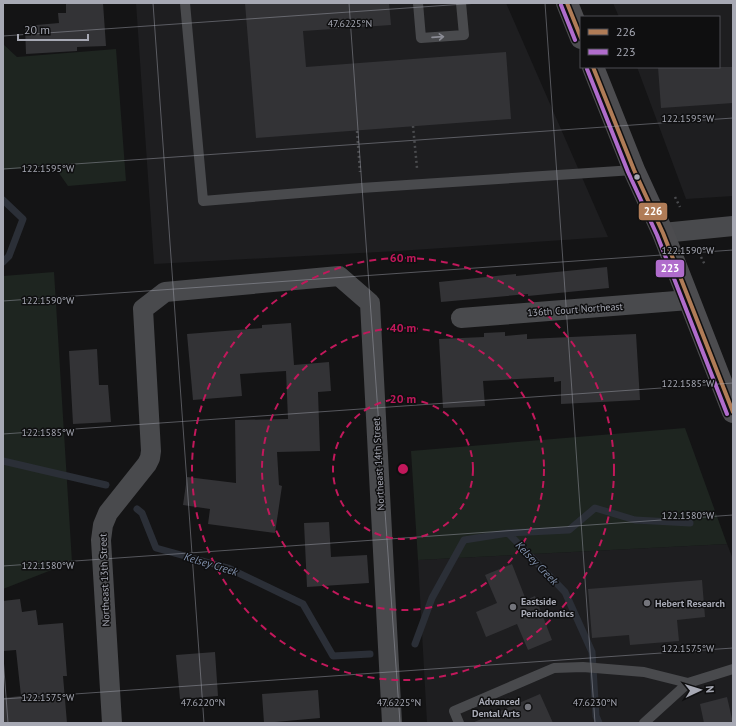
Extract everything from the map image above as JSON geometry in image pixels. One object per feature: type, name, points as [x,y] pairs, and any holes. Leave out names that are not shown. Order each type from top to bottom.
[{"type":"main road","points":[[567,3],[580,36]]},
{"type":"main road","points":[[593,68],[634,170],[663,233],[733,412]]},
{"type":"street","points":[[663,233],[733,226]]},
{"type":"street","name":"Northeast 14th Street","points":[[143,309],[165,292],[339,276],[370,303],[392,723]]},
{"type":"street","name":"136th Court Northeast","points":[[460,318],[689,300]]},
{"type":"street","name":"Northeast 13th Street","points":[[112,723],[101,540],[103,525],[108,513],[147,464],[150,458],[151,451],[143,309]]},
{"type":"lane","points":[[185,3],[203,201],[361,188],[634,170]]},
{"type":"lane","points":[[418,3],[421,38],[464,35],[461,3]]},
{"type":"lane","points":[[459,723],[454,711],[554,668],[583,667],[644,672],[688,683]]},
{"type":"lane","points":[[644,723],[688,683],[733,668]]},
{"type":"path","points":[[413,126],[418,184]]},
{"type":"path","points":[[357,130],[361,188]]},
{"type":"path","points":[[676,197],[680,207]]},
{"type":"path","points":[[701,258],[705,265]]},
{"type":"shaded area","points":[[136,3],[506,3],[608,237],[398,251],[154,264]]},
{"type":"shaded area","points":[[613,3],[733,3],[733,196],[686,199],[637,68],[720,68],[720,16],[619,16]]},
{"type":"shaded area","points":[[3,44],[17,57],[116,49],[126,181],[68,186],[54,166],[3,170]]},
{"type":"shaded area","points":[[54,272],[72,562],[3,589],[3,276]]},
{"type":"shaded area","points":[[685,428],[727,544],[418,560],[411,451]]},
{"type":"shaded area","points":[[727,544],[733,559],[733,723],[427,723],[418,560]]},
{"type":"building","points":[[66,3],[103,3],[106,46],[77,47],[77,51],[26,54],[25,26],[59,23],[58,13],[66,13]]},
{"type":"building","points":[[245,3],[389,3],[391,25],[303,31],[306,67],[506,52],[511,119],[256,138]]},
{"type":"building","points":[[733,67],[733,103],[661,108],[658,68]]},
{"type":"building","points":[[607,267],[609,288],[528,296],[528,294],[441,302],[439,282]]},
{"type":"building","points":[[291,323],[294,365],[329,362],[331,391],[318,392],[320,451],[277,452],[279,485],[282,486],[275,533],[208,524],[210,509],[183,505],[187,477],[236,483],[235,420],[288,419],[286,371],[240,374],[242,396],[193,400],[187,334],[262,328],[262,325]]},
{"type":"building","points":[[505,332],[505,336],[527,334],[527,339],[636,334],[640,400],[561,404],[561,381],[554,382],[554,377],[483,381],[485,406],[443,408],[439,339],[484,337],[484,333]]},
{"type":"building","points":[[97,349],[99,385],[108,385],[111,422],[73,424],[69,351]]},
{"type":"building","points":[[329,522],[331,557],[367,555],[369,583],[307,587],[304,523]]},
{"type":"building","name":"Eastside Periodontics","points":[[512,564],[526,600],[535,596],[552,640],[528,650],[517,624],[486,637],[476,612],[497,603],[485,575]]},
{"type":"building","name":"Hebert Research","points":[[702,580],[705,617],[677,620],[679,641],[630,645],[629,635],[592,638],[588,589]]},
{"type":"building","points":[[20,599],[22,612],[36,610],[38,625],[63,623],[67,676],[63,676],[67,723],[3,723],[3,698],[21,696],[16,650],[3,651],[3,601]]},
{"type":"building","points":[[215,652],[218,696],[180,699],[176,655]]},
{"type":"building","points":[[318,690],[320,718],[264,723],[262,694]]},
{"type":"building","name":"Advanced Dental Arts","points":[[540,694],[553,723],[472,723]]},
{"type":"building","points":[[727,697],[733,723],[704,723],[700,704]]},
{"type":"waterway","name":"Kelsey Creek","points":[[3,200],[23,219],[9,256],[3,262]]},
{"type":"waterway","name":"Kelsey Creek","points":[[3,461],[106,485]]},
{"type":"waterway","points":[[508,533],[569,530],[595,508],[635,520],[690,523]]},
{"type":"waterway","name":"Kelsey Creek","points":[[137,509],[142,513],[156,548],[228,568],[303,604],[333,656],[370,654]]},
{"type":"waterway","name":"Kelsey Creek","points":[[415,644],[432,598],[464,540],[508,533],[565,592],[592,652],[596,716],[599,723]]},
{"type":"transit line","name":"226","points":[[567,3],[580,36]]},
{"type":"transit line","name":"223","points":[[561,5],[575,40]]},
{"type":"transit line","name":"226","points":[[593,68],[634,170],[663,233],[733,412]]},
{"type":"transit line","name":"223","points":[[587,69],[628,172],[657,235],[727,414]]},
{"type":"place","name":"Hebert Research","points":[[647,603]]},
{"type":"place","name":"Eastside Periodontics","points":[[513,607]]},
{"type":"place","name":"Advanced Dental Arts","points":[[528,707]]}]
